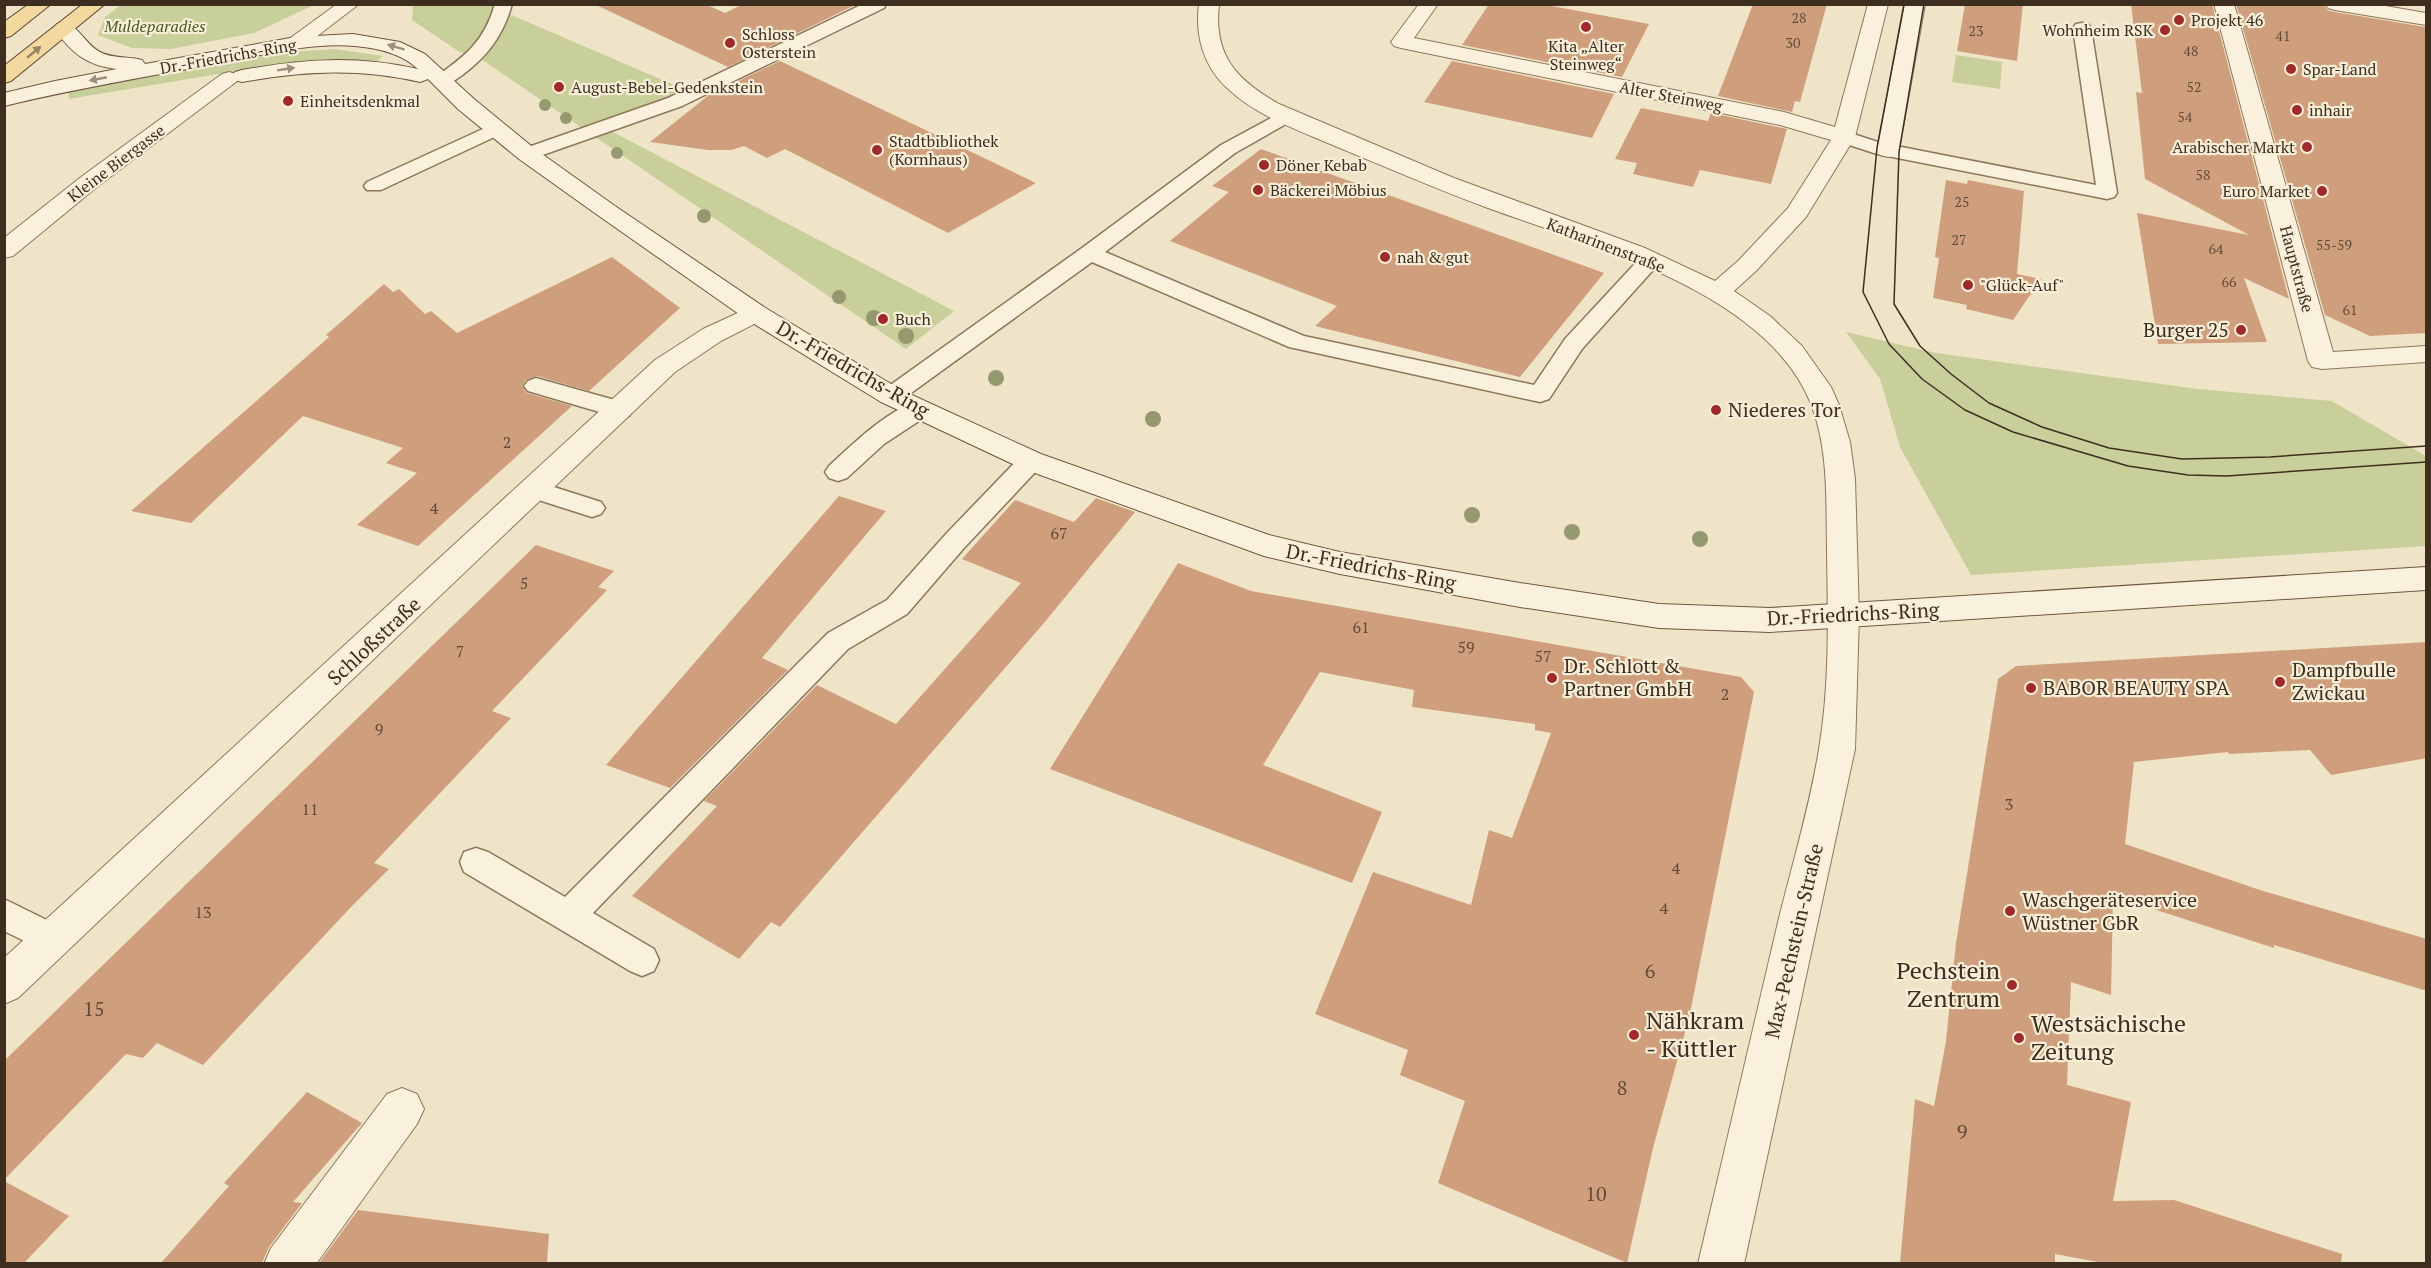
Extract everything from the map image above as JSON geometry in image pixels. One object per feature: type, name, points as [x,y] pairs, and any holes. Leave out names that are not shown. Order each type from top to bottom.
[{"type":"main road","points":[[4,32],[42,4]]},
{"type":"main road","points":[[4,77],[96,4]]},
{"type":"street","points":[[296,44],[350,4]]},
{"type":"street","name":"Katharinenstraße","points":[[1209,4],[1207,26],[1214,55],[1232,80],[1255,99],[1286,116],[1424,176],[1651,260],[1718,292],[1766,324],[1791,351],[1817,386],[1830,418],[1840,465],[1845,616]]},
{"type":"street","name":"Alter Steinweg","points":[[1429,4],[1401,42],[1784,119],[1844,137]]},
{"type":"street","points":[[1718,292],[1747,266],[1797,212],[1844,137],[1878,4]]},
{"type":"street","points":[[1888,150],[1915,4]]},
{"type":"street","name":"Hauptstraße","points":[[2224,4],[2322,361],[2427,354]]},
{"type":"street","points":[[2335,4],[2427,19]]},
{"type":"street","points":[[64,28],[75,44],[93,58],[126,64],[176,64]]},
{"type":"street","name":"Dr.-Friedrichs-Ring","points":[[4,100],[55,87],[296,44],[353,40],[393,46],[418,58],[527,154],[755,313],[891,396],[1031,462],[1264,544],[1351,565],[1520,595],[1659,616],[1770,620],[2427,579]]},
{"type":"street","name":"Dr.-Friedrichs-Ring","points":[[183,86],[300,66],[346,63],[390,68],[442,81]]},
{"type":"street","name":"Kleine Biergasse","points":[[4,251],[89,182],[229,78]]},
{"type":"street","points":[[4,111],[70,105]]},
{"type":"street","name":"Schloßstraße","points":[[4,985],[665,366],[712,335],[755,313]]},
{"type":"street","name":"Max-Pechstein-Straße","points":[[1721,1263],[1837,749],[1845,616]]},
{"type":"street","points":[[287,1263],[402,1109]]},
{"type":"lane","points":[[442,81],[491,40],[500,21],[504,4]]},
{"type":"lane","points":[[527,154],[675,102],[878,4]]},
{"type":"lane","name":"Alter Steinweg","points":[[1844,137],[1888,150],[2107,193],[2082,28]]},
{"type":"lane","points":[[891,396],[1090,254],[1228,149],[1286,116]]},
{"type":"lane","points":[[374,186],[496,129]]},
{"type":"lane","points":[[1090,254],[1297,342],[1540,394],[1573,344],[1651,260]]},
{"type":"lane","points":[[536,386],[620,410]]},
{"type":"lane","points":[[838,472],[875,438],[918,409]]},
{"type":"lane","points":[[568,916],[838,641],[897,607],[955,541],[1031,462]]},
{"type":"lane","points":[[535,490],[592,508]]},
{"type":"lane","points":[[476,862],[642,960]]},
{"type":"lane","points":[[4,914],[53,940]]},
{"type":"green space","name":"Muldeparadies","points":[[122,4],[314,5],[254,33],[171,49],[132,48],[98,35],[105,17]]},
{"type":"green space","points":[[413,5],[498,5],[500,10],[695,94],[613,132],[954,311],[906,349],[484,61],[458,51],[412,20]]},
{"type":"green space","points":[[335,49],[383,56],[377,61],[327,59],[278,64],[69,99],[68,89],[275,53]]},
{"type":"green space","points":[[1956,55],[2002,62],[2000,89],[1952,82]]},
{"type":"green space","points":[[1846,332],[1936,353],[2198,389],[2332,401],[2426,456],[2426,546],[1971,575],[1900,447],[1880,379]]},
{"type":"building","name":"Schloss Osterstein","points":[[594,4],[705,4],[725,13],[743,4],[857,4],[728,67]]},
{"type":"building","points":[[1489,4],[1541,4],[1649,24],[1622,77],[1462,45]]},
{"type":"building","points":[[1753,4],[1827,4],[1800,102],[1795,101],[1792,112],[1718,96]]},
{"type":"building","points":[[1965,4],[2023,4],[2017,61],[1957,51]]},
{"type":"building","points":[[2131,4],[2212,4],[2289,299],[2244,278],[2267,342],[2158,344],[2137,213],[2249,235],[2145,179],[2136,92],[2142,93]]},
{"type":"building","points":[[2236,4],[2324,4],[2327,10],[2335,12],[2425,27],[2427,333],[2370,336],[2325,315]]},
{"type":"building","name":"Stadtbibliothek (Kornhaus)","points":[[780,61],[1036,183],[948,233],[785,149],[767,158],[744,146],[731,150],[708,150],[650,142],[709,95]]},
{"type":"building","points":[[1452,61],[1614,94],[1592,138],[1424,102]]},
{"type":"building","points":[[1641,108],[1708,121],[1711,113],[1787,129],[1771,184],[1700,170],[1693,187],[1633,174],[1637,163],[1615,159]]},
{"type":"building","name":"nah & gut","points":[[1261,149],[1604,273],[1520,377],[1315,326],[1337,306],[1170,241],[1229,192],[1212,186]]},
{"type":"building","points":[[1946,180],[1967,184],[1968,180],[2024,191],[2017,274],[2041,279],[2013,320],[1966,309],[1967,305],[1933,298],[1939,258],[1935,257]]},
{"type":"building","points":[[612,257],[680,308],[589,391],[537,376],[526,380],[522,386],[527,393],[572,406],[418,546],[357,525],[417,473],[386,463],[403,448],[303,416],[191,523],[131,511],[329,337],[326,335],[384,284],[393,292],[399,289],[425,314],[431,311],[457,333]]},
{"type":"building","points":[[839,496],[886,511],[762,658],[788,670],[670,788],[606,765]]},
{"type":"building","points":[[1096,498],[1135,512],[1044,623],[780,927],[771,922],[739,959],[632,896],[717,806],[704,801],[817,685],[896,724],[1021,583],[962,559],[1015,500],[1074,522]]},
{"type":"building","points":[[536,545],[614,571],[598,587],[607,590],[492,711],[511,718],[374,863],[389,869],[203,1065],[157,1043],[143,1058],[126,1054],[4,1180],[4,1061]]},
{"type":"building","points":[[1178,563],[1251,591],[1741,677],[1754,692],[1689,1018],[1653,1148],[1627,1263],[1438,1183],[1465,1101],[1400,1075],[1408,1050],[1315,1014],[1373,872],[1471,905],[1489,830],[1512,838],[1551,733],[1535,730],[1535,724],[1412,707],[1414,690],[1320,672],[1263,765],[1382,812],[1352,883],[1050,769]]},
{"type":"building","points":[[2427,642],[2427,758],[2331,775],[2310,750],[2229,754],[2228,752],[2134,762],[2125,844],[2260,890],[2427,939],[2427,991],[2274,945],[2274,948],[2113,896],[2111,995],[2071,982],[2067,1085],[2131,1102],[2113,1201],[2174,1200],[2342,1254],[2341,1263],[2103,1263],[2055,1254],[2055,1263],[1900,1263],[1915,1099],[1934,1106],[1946,1041],[1956,943],[1998,679],[2016,666]]},
{"type":"building","points":[[307,1092],[362,1123],[293,1202],[302,1203],[269,1247],[262,1263],[161,1263],[229,1186],[224,1183]]},
{"type":"building","points":[[4,1181],[69,1216],[24,1263],[4,1263]]},
{"type":"building","points":[[358,1210],[549,1234],[547,1263],[319,1263]]},
{"type":"tram line","points":[[1904,4],[1877,148],[1863,292],[1889,344],[1922,379],[1965,410],[2013,432],[2128,466],[2188,475],[2227,476],[2426,462]]},
{"type":"tram line","points":[[1924,4],[1899,152],[1894,304],[1920,346],[1951,374],[1989,403],[2042,427],[2109,448],[2182,459],[2270,457],[2426,446]]},
{"type":"place","name":"Projekt 46","points":[[2179,20]]},
{"type":"place","name":"Kita „Alter Steinweg“","points":[[1586,27]]},
{"type":"place","name":"Wohnheim RSK","points":[[2165,30]]},
{"type":"place","name":"Schloss Osterstein","points":[[730,43]]},
{"type":"place","name":"Spar-Land","points":[[2291,69]]},
{"type":"place","name":"August-Bebel-Gedenkstein","points":[[559,87]]},
{"type":"place","name":"Einheitsdenkmal","points":[[288,101]]},
{"type":"place","name":"inhair","points":[[2297,110]]},
{"type":"place","name":"Arabischer Markt","points":[[2307,147]]},
{"type":"place","name":"Stadtbibliothek (Kornhaus)","points":[[877,150]]},
{"type":"place","name":"Döner Kebab","points":[[1264,165]]},
{"type":"place","name":"Bäckerei Möbius","points":[[1258,190]]},
{"type":"place","name":"Euro Market","points":[[2322,191]]},
{"type":"place","name":"nah & gut","points":[[1385,257]]},
{"type":"place","name":"\"Glück-Auf\"","points":[[1968,285]]},
{"type":"place","name":"Buch","points":[[883,319]]},
{"type":"place","name":"Burger 25","points":[[2241,330]]},
{"type":"place","name":"Niederes Tor","points":[[1716,410]]},
{"type":"place","name":"Dr. Schlott & Partner GmbH","points":[[1552,678]]},
{"type":"place","name":"Dampfbulle Zwickau","points":[[2280,682]]},
{"type":"place","name":"BABOR BEAUTY SPA","points":[[2031,688]]},
{"type":"place","name":"Waschgeräteservice Wüstner GbR","points":[[2010,911]]},
{"type":"place","name":"Pechstein Zentrum","points":[[2012,985]]},
{"type":"place","name":"Nähkram - Küttler","points":[[1634,1035]]},
{"type":"place","name":"Westsächische Zeitung","points":[[2019,1038]]}]
